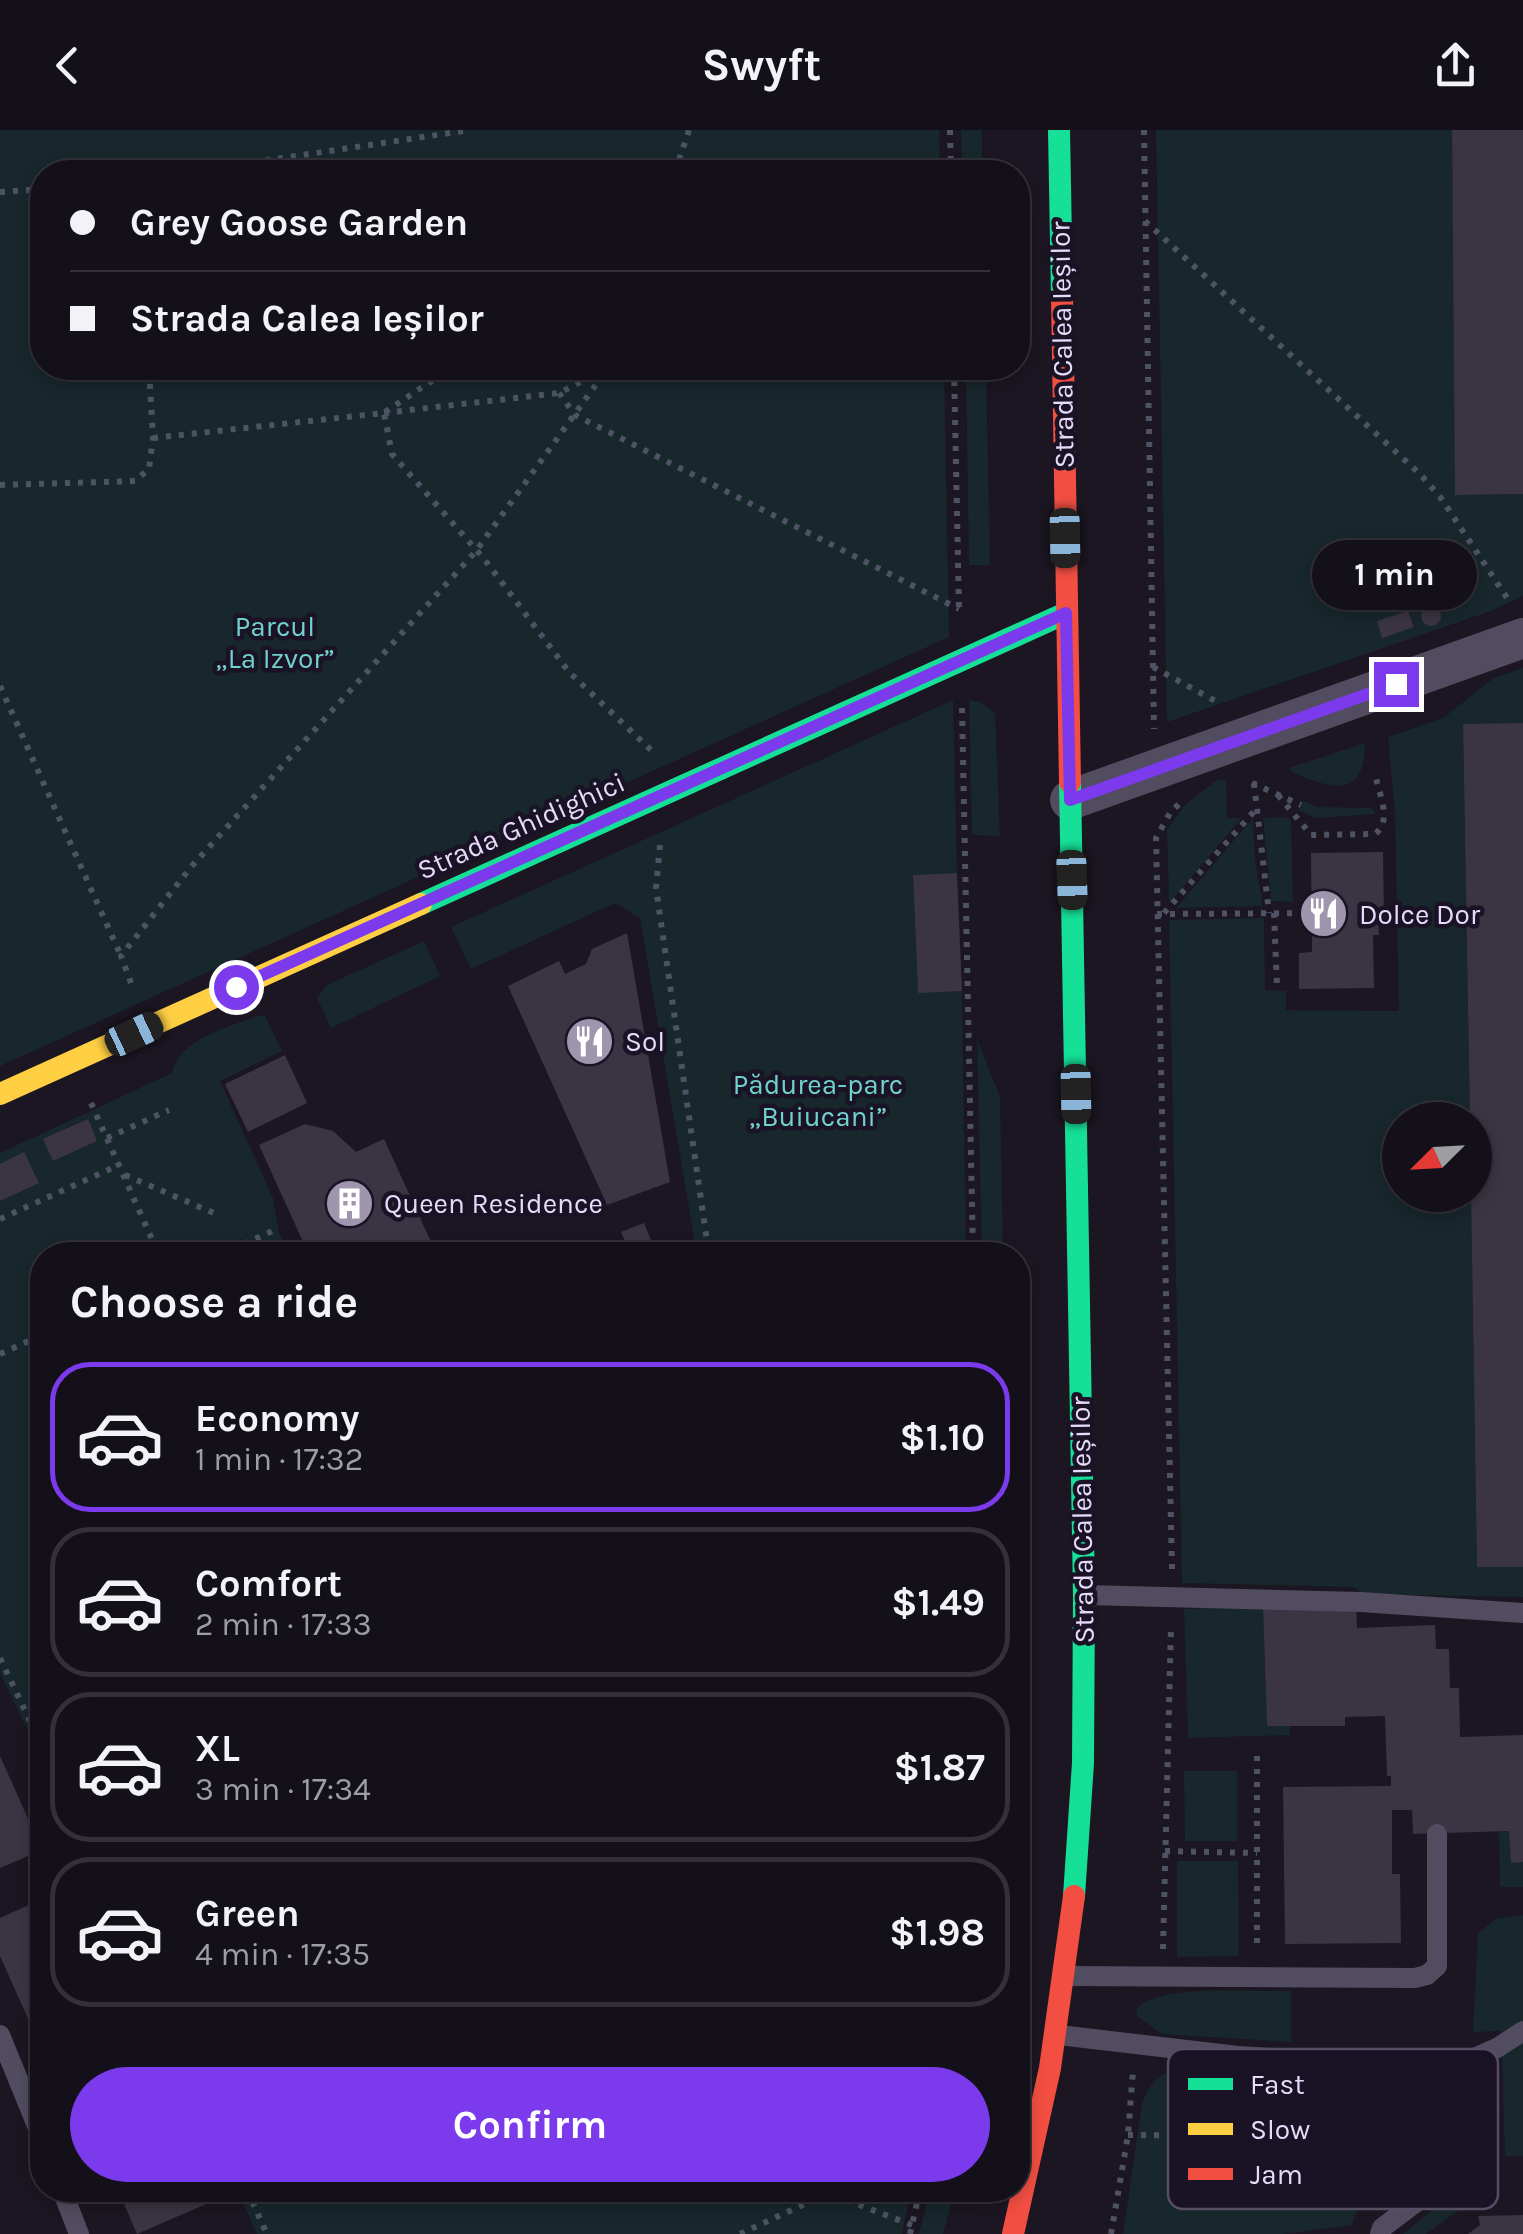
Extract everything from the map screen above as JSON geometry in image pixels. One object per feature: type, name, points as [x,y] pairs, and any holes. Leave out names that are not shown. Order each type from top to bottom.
[{"type":"main road","name":"Strada Calea Ieșilor","points":[[1030,2173],[1065,1976],[1082,1788],[1084,1595],[1059,130]]},
{"type":"main road","name":"Strada Ghidighici","points":[[0,1094],[1066,613]]},
{"type":"main road","name":"Strada Calea Ieșilor","points":[[1014,2234],[1022,2202]]},
{"type":"street","points":[[1070,800],[1520,625]]},
{"type":"lane","points":[[1084,1595],[1362,1602],[1523,1613]]},
{"type":"lane","points":[[1065,1976],[1427,1975],[1437,1966],[1437,1834]]},
{"type":"lane","points":[[1496,2049],[1523,2032]]},
{"type":"lane","points":[[1057,2035],[1181,2049]]},
{"type":"lane","points":[[0,2036],[30,2109]]},
{"type":"lane","points":[[66,2202],[78,2234]]},
{"type":"lane","points":[[1382,2231],[1409,2209]]},
{"type":"path","points":[[269,160],[470,130]]},
{"type":"path","points":[[678,160],[689,130]]},
{"type":"path","points":[[950,130],[951,160]]},
{"type":"path","points":[[1144,130],[1154,736]]},
{"type":"path","points":[[0,192],[30,190]]},
{"type":"path","points":[[1144,220],[1421,475],[1441,498],[1520,625]]},
{"type":"path","points":[[0,485],[135,481],[149,469],[153,438],[150,380]]},
{"type":"path","points":[[384,413],[433,380]]},
{"type":"path","points":[[153,438],[558,393],[585,380]]},
{"type":"path","points":[[121,956],[191,867],[476,550],[601,380]]},
{"type":"path","points":[[954,380],[959,622]]},
{"type":"path","points":[[558,393],[576,415],[959,609]]},
{"type":"path","points":[[384,413],[392,454],[476,550],[569,672],[685,784]]},
{"type":"path","points":[[1153,667],[1236,712]]},
{"type":"path","points":[[0,686],[121,956],[142,1014],[134,1034]]},
{"type":"path","points":[[962,702],[973,1242]]},
{"type":"path","points":[[1244,778],[1301,806]]},
{"type":"path","points":[[1278,795],[1311,836],[1375,834],[1385,822],[1376,778]]},
{"type":"path","points":[[1254,784],[1272,913],[1277,987]]},
{"type":"path","points":[[1160,914],[1256,808]]},
{"type":"path","points":[[1156,838],[1172,1598],[1162,1974]]},
{"type":"path","points":[[657,878],[706,1242]]},
{"type":"path","points":[[1160,914],[1312,913]]},
{"type":"path","points":[[72,1061],[153,1242]]},
{"type":"path","points":[[107,1138],[169,1110]]},
{"type":"path","points":[[0,1219],[119,1165]]},
{"type":"path","points":[[123,1175],[216,1214]]},
{"type":"path","points":[[248,1242],[279,1228]]},
{"type":"path","points":[[0,1354],[30,1340]]},
{"type":"path","points":[[0,1658],[30,1721]]},
{"type":"path","points":[[1257,1756],[1257,1976]]},
{"type":"path","points":[[1165,1851],[1257,1853]]},
{"type":"path","points":[[1110,2234],[1128,2134],[1134,2073],[1132,2043]]},
{"type":"path","points":[[1134,2073],[1144,2070]]},
{"type":"path","points":[[1128,2134],[1168,2135]]},
{"type":"path","points":[[253,2202],[267,2234]]},
{"type":"path","points":[[740,2234],[809,2202]]},
{"type":"path","points":[[852,2202],[912,2225]]},
{"type":"path","points":[[910,2234],[917,2202]]},
{"type":"green space","name":"Parcul „La Izvor”","points":[[0,130],[939,130],[940,160],[30,160],[30,380],[944,380],[949,637],[0,1066]]},
{"type":"green space","points":[[961,130],[982,130],[982,160],[962,160]]},
{"type":"green space","points":[[1156,130],[1452,130],[1456,495],[1523,494],[1523,596],[1491,611],[1167,722]]},
{"type":"green space","points":[[966,380],[986,380],[990,565],[969,565]]},
{"type":"green space","points":[[1523,668],[1523,723],[1463,725],[1470,1102],[1382,1102],[1382,1212],[1471,1212],[1477,1567],[1523,1567],[1523,1597],[1362,1594],[1354,1587],[1182,1583],[1169,920],[1264,918],[1265,990],[1286,991],[1286,1010],[1399,1011],[1395,813],[1388,737],[1443,718],[1494,678]]},
{"type":"green space","name":"Pădurea-parc „Buiucani”","points":[[953,700],[957,873],[913,876],[918,992],[962,991],[966,1242],[695,1242],[640,918],[615,903],[471,969],[451,927]]},
{"type":"green space","points":[[969,700],[980,702],[995,713],[1000,836],[972,835]]},
{"type":"green space","points":[[1365,743],[1359,774],[1344,785],[1321,783],[1289,768]]},
{"type":"green space","points":[[1217,780],[1226,780],[1227,818],[1242,818],[1169,903],[1167,829],[1185,805]]},
{"type":"green space","points":[[1303,801],[1318,807],[1371,808],[1376,814],[1315,818],[1298,810]]},
{"type":"green space","points":[[1253,818],[1263,906],[1176,908]]},
{"type":"green space","points":[[1263,818],[1291,819],[1293,902],[1271,901]]},
{"type":"green space","points":[[424,941],[440,976],[331,1028],[317,998],[327,985]]},
{"type":"green space","points":[[265,1016],[282,1051],[220,1081],[273,1198],[284,1242],[30,1242],[30,1735],[0,1673],[0,1153],[172,1073],[185,1051],[219,1030]]},
{"type":"green space","points":[[977,1039],[1000,1097],[1003,1242],[982,1242]]},
{"type":"green space","points":[[1270,1606],[1263,1609],[1267,1725],[1290,1725],[1290,1735],[1188,1738],[1184,1609]]},
{"type":"green space","points":[[1184,1771],[1237,1771],[1237,1841],[1185,1841]]},
{"type":"green space","points":[[1509,1831],[1511,1862],[1523,1862],[1523,1887],[1500,1887],[1499,1832]]},
{"type":"green space","points":[[1177,1861],[1238,1861],[1239,1956],[1177,1957]]},
{"type":"green space","points":[[1523,1915],[1523,2156],[1505,2156],[1501,2031],[1473,2032],[1478,1934],[1495,1919]]},
{"type":"green space","points":[[1210,1990],[1291,1991],[1291,2042],[1162,2034],[1137,2016],[1137,2008],[1166,1995]]},
{"type":"green space","points":[[1168,2073],[1168,2209],[1357,2209],[1352,2225],[1283,2234],[1123,2234],[1142,2104],[1158,2079]]},
{"type":"green space","points":[[242,2202],[909,2202],[902,2234],[257,2234]]},
{"type":"green space","points":[[927,2202],[952,2202],[943,2234],[919,2234]]},
{"type":"green space","points":[[1434,2209],[1460,2209],[1426,2234],[1403,2234]]},
{"type":"building","points":[[1452,130],[1523,130],[1523,494],[1455,495]]},
{"type":"building","points":[[1431,606],[1441,616],[1431,626],[1421,616]]},
{"type":"building","points":[[1408,611],[1414,627],[1382,638],[1377,621]]},
{"type":"building","points":[[1523,723],[1523,1567],[1477,1567],[1471,1212],[1492,1212],[1492,1102],[1470,1102],[1463,724]]},
{"type":"building","points":[[1383,852],[1384,919],[1378,919],[1379,935],[1373,935],[1374,988],[1299,989],[1299,953],[1312,952],[1311,853]]},
{"type":"building","points":[[957,873],[962,991],[918,993],[913,875]]},
{"type":"building","points":[[627,933],[670,1182],[607,1205],[508,986],[559,961],[565,974],[586,964],[592,949]]},
{"type":"building","points":[[285,1055],[307,1103],[248,1132],[225,1084]]},
{"type":"building","points":[[88,1119],[97,1141],[53,1161],[43,1139]]},
{"type":"building","name":"Queen Residence","points":[[305,1124],[333,1131],[356,1152],[384,1139],[431,1242],[303,1242],[259,1145]]},
{"type":"building","points":[[24,1152],[39,1183],[0,1201],[0,1164]]},
{"type":"building","points":[[644,1223],[652,1242],[625,1242],[621,1232]]},
{"type":"building","points":[[1356,1606],[1357,1628],[1435,1625],[1436,1649],[1449,1649],[1450,1688],[1459,1688],[1460,1737],[1523,1735],[1523,1862],[1511,1863],[1509,1831],[1413,1834],[1412,1810],[1392,1810],[1392,1874],[1400,1874],[1401,1943],[1285,1944],[1283,1787],[1391,1786],[1391,1776],[1387,1776],[1385,1716],[1345,1717],[1345,1726],[1267,1726],[1263,1609]]},
{"type":"building","points":[[0,1756],[30,1823],[30,1855],[0,1868]]},
{"type":"building","points":[[30,1904],[30,2023],[0,1956],[0,1918]]},
{"type":"building","points":[[123,2202],[211,2202],[137,2234]]},
{"type":"building","points":[[1523,2215],[1523,2234],[1468,2234],[1480,2225],[1478,2216]]},
{"type":"traffic: fast","points":[[1059,130],[1062,296]]},
{"type":"traffic: fast","points":[[421,904],[1066,613]]},
{"type":"traffic: fast","points":[[1070,782],[1084,1595],[1083,1763],[1074,1896]]},
{"type":"traffic: slow","points":[[0,1094],[421,904]]},
{"type":"traffic: jam","points":[[1062,296],[1070,782]]},
{"type":"traffic: jam","points":[[1030,2158],[1050,2068],[1074,1896]]},
{"type":"traffic: jam","points":[[1013,2234],[1020,2202]]},
{"type":"place","name":"Dolce Dor","points":[[1324,914]]},
{"type":"place","name":"Sol","points":[[590,1041]]},
{"type":"place","name":"Queen Residence","points":[[349,1203]]},
{"type":"route","points":[[236,987],[1066,613],[1070,800],[1396,684]]}]
